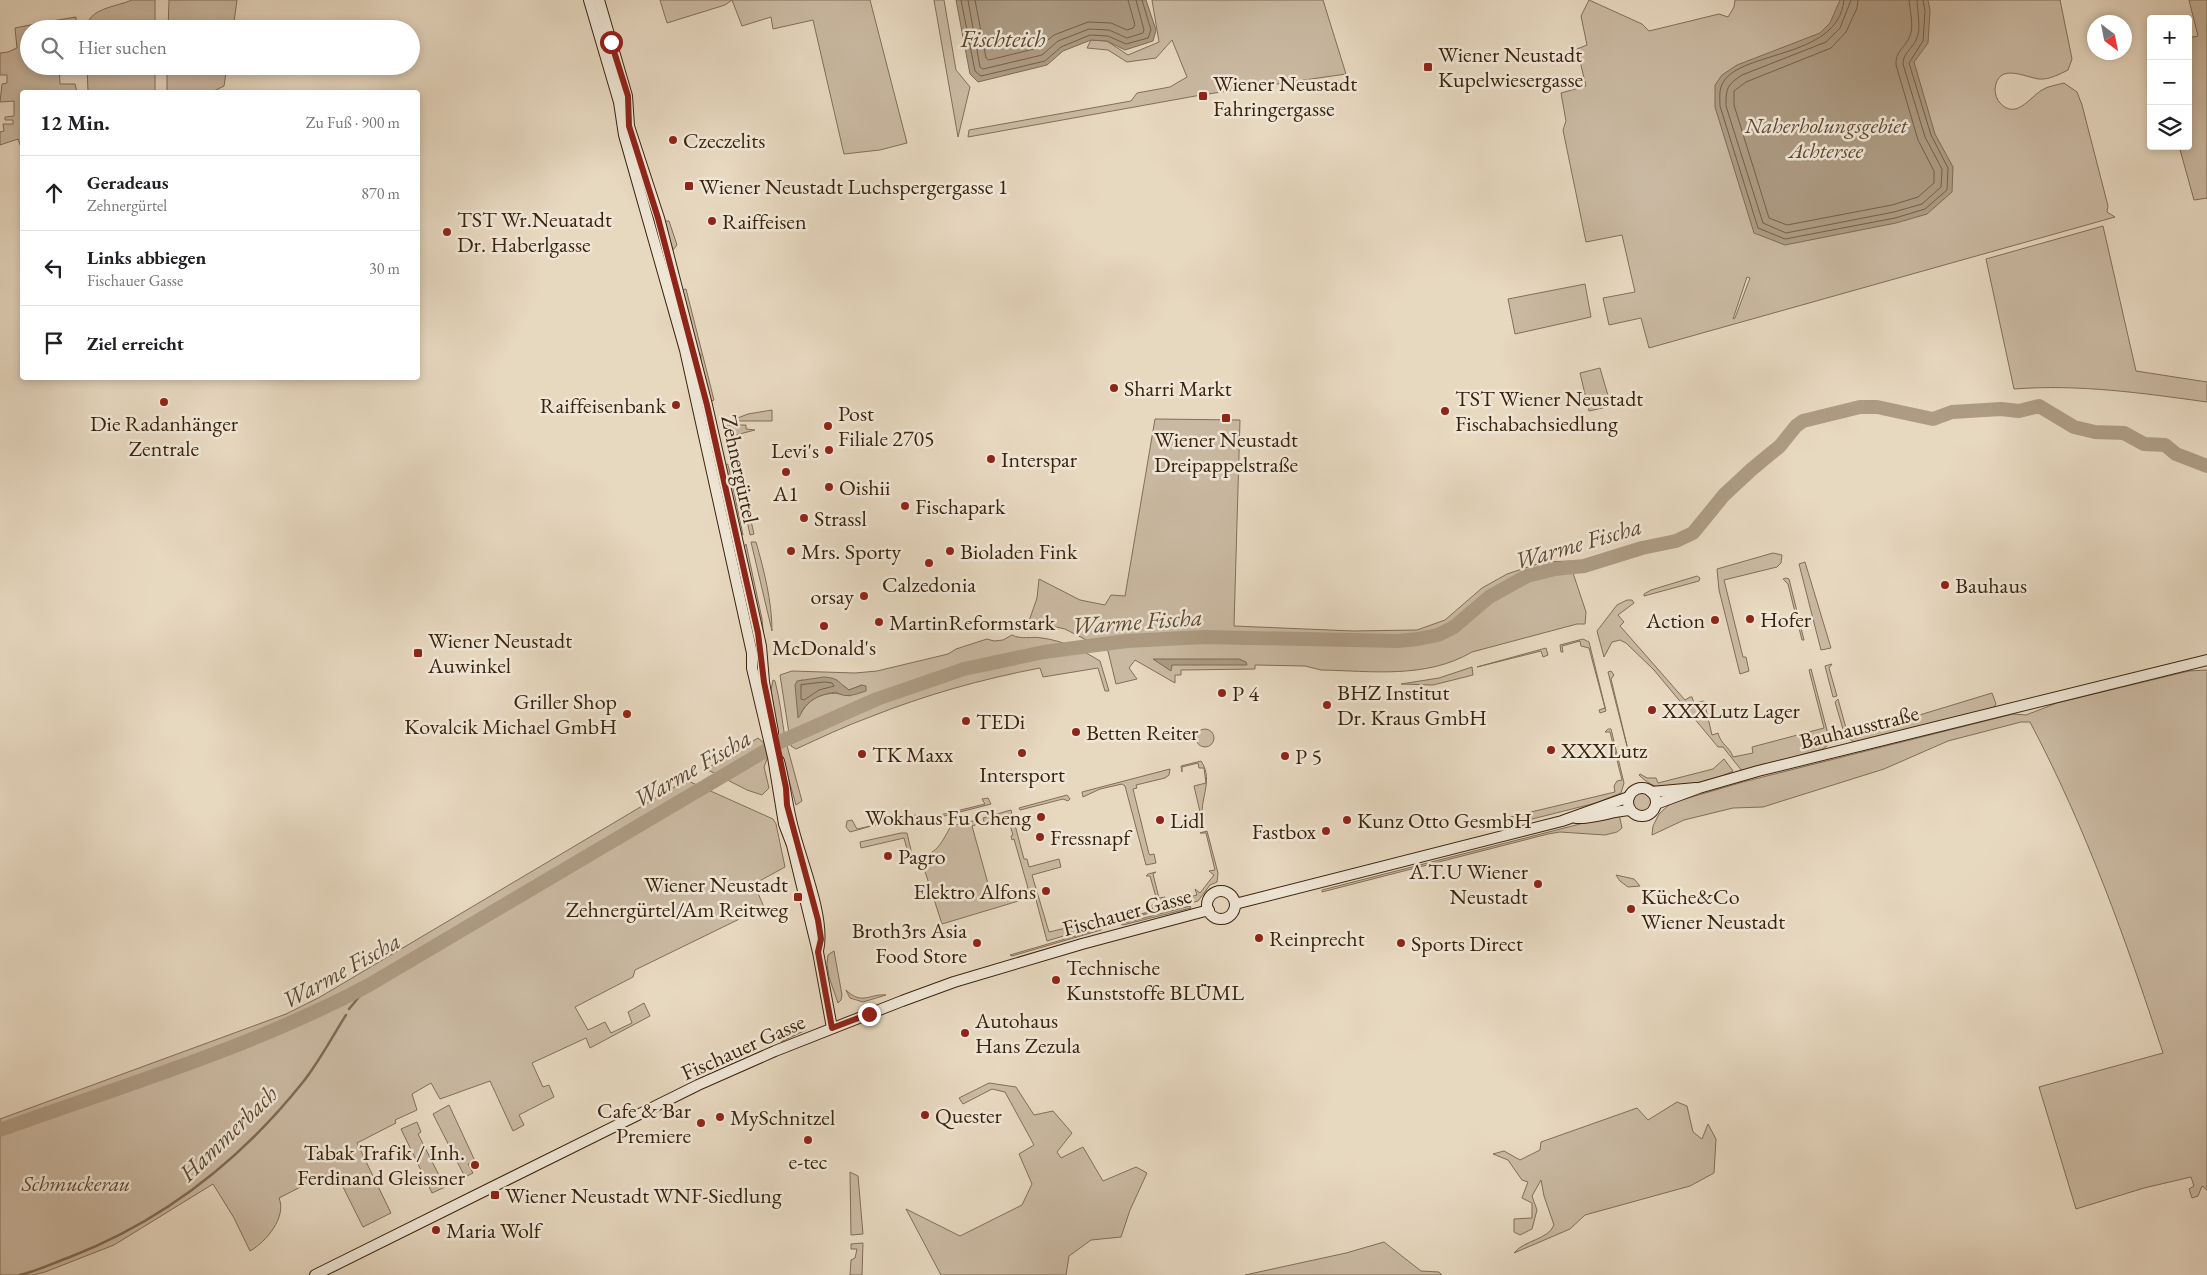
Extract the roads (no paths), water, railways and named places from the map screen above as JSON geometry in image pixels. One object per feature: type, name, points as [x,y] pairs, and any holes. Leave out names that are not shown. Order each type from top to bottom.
[{"type":"main road","name":"Zehnergürtel","points":[[589,0],[619,102],[624,135],[660,257],[696,397],[752,652],[754,682],[775,755],[784,824],[792,845],[818,952],[832,1028]]},
{"type":"main road","name":"Zehnergürtel","points":[[599,0],[628,96],[629,126],[658,218],[707,405],[759,640],[771,739]]},
{"type":"main road","name":"Bauhausstraße","points":[[1656,804],[1700,788],[1831,753],[2207,660]]},
{"type":"main road","name":"Bauhausstraße","points":[[1652,792],[1700,788]]},
{"type":"main road","points":[[1638,789],[1647,789],[1652,792],[1656,804],[1654,810],[1646,816],[1637,816],[1630,810],[1628,797],[1638,789]]},
{"type":"main road","name":"Fischauer Gasse","points":[[1576,818],[1586,812],[1628,797]]},
{"type":"main road","name":"Fischauer Gasse","points":[[1235,904],[1576,818],[1588,818],[1630,810]]},
{"type":"main road","name":"Fischauer Gasse","points":[[1217,892],[1227,892],[1231,895],[1235,904],[1232,913],[1223,918],[1214,917],[1209,910],[1209,899],[1217,892]]},
{"type":"main road","name":"Fischauer Gasse","points":[[315,1275],[737,1067],[832,1028],[954,982],[1074,946],[1209,910]]},
{"type":"water","name":"Fischteich","points":[[956,0],[1146,0],[1156,30],[1153,41],[1125,50],[1107,41],[1091,40],[1063,51],[1047,65],[978,82],[970,74]]},
{"type":"water","points":[[1840,0],[1928,0],[1930,10],[1928,43],[1914,62],[1935,134],[1953,167],[1952,192],[1927,214],[1896,223],[1785,245],[1754,233],[1715,107],[1715,85],[1722,75],[1737,65],[1820,33],[1830,23]]},
{"type":"water","points":[[1153,659],[1239,659],[1246,662],[1247,665],[1172,665],[1171,671]]},
{"type":"water","points":[[824,677],[836,680],[849,690],[862,685],[866,686],[866,691],[847,696],[836,692],[819,697],[807,704],[798,718],[795,685],[797,681]]},
{"type":"waterway","name":"Warme Fischa","points":[[0,1130],[188,1064],[325,1007],[369,985],[782,741],[877,699],[964,669],[1044,652],[1127,641],[1204,637],[1398,641],[1438,635],[1454,627],[1489,597],[1527,576],[1555,569],[1584,566],[1642,548],[1676,541],[1693,533],[1724,495],[1780,446],[1796,426],[1803,421],[1860,407],[1877,407],[1933,419],[1952,412],[2001,409],[2019,411],[2039,406],[2074,427],[2095,432],[2124,433],[2144,444],[2165,445],[2176,454],[2207,466]]},
{"type":"waterway","name":"Hammerbach","points":[[349,1009],[369,985]]},
{"type":"waterway","name":"Hammerbach","points":[[20,1275],[70,1257],[138,1225],[169,1206],[227,1162],[279,1111],[303,1082],[346,1015]]},
{"type":"place","name":"Wiener Neustadt Kupelwiesergasse","points":[[1428,67]]},
{"type":"place","name":"Wiener Neustadt Fahringergasse","points":[[1203,96]]},
{"type":"place","name":"Czeczelits","points":[[673,140]]},
{"type":"place","name":"Wiener Neustadt Luchspergergasse 1","points":[[689,186]]},
{"type":"place","name":"Raiffeisen","points":[[712,221]]},
{"type":"place","name":"TST Wr.Neuatadt Dr. Haberlgasse","points":[[447,232]]},
{"type":"place","name":"Sharri Markt","points":[[1114,388]]},
{"type":"place","name":"Die Radanhänger Zentrale","points":[[164,402]]},
{"type":"place","name":"Raiffeisenbank","points":[[676,405]]},
{"type":"place","name":"TST Wiener Neustadt Fischabachsiedlung","points":[[1445,411]]},
{"type":"place","name":"Wiener Neustadt Dreipappelstraße","points":[[1226,418]]},
{"type":"place","name":"Post Filiale 2705","points":[[828,426]]},
{"type":"place","name":"Levi's","points":[[829,450]]},
{"type":"place","name":"Interspar","points":[[991,459]]},
{"type":"place","name":"A1","points":[[786,472]]},
{"type":"place","name":"Oishii","points":[[829,487]]},
{"type":"place","name":"Fischapark","points":[[905,506]]},
{"type":"place","name":"Strassl","points":[[804,518]]},
{"type":"place","name":"Mrs. Sporty","points":[[791,551]]},
{"type":"place","name":"Bioladen Fink","points":[[950,551]]},
{"type":"place","name":"Calzedonia","points":[[929,563]]},
{"type":"place","name":"Bauhaus","points":[[1945,585]]},
{"type":"place","name":"orsay","points":[[864,596]]},
{"type":"place","name":"Hofer","points":[[1750,619]]},
{"type":"place","name":"Action","points":[[1715,620]]},
{"type":"place","name":"MartinReformstark","points":[[879,622]]},
{"type":"place","name":"McDonald's","points":[[824,626]]},
{"type":"place","name":"Wiener Neustadt Auwinkel","points":[[418,653]]},
{"type":"place","name":"P 4","points":[[1222,693]]},
{"type":"place","name":"BHZ Institut Dr. Kraus GmbH","points":[[1327,705]]},
{"type":"place","name":"XXXLutz Lager","points":[[1652,710]]},
{"type":"place","name":"Griller Shop Kovalcik Michael GmbH","points":[[627,714]]},
{"type":"place","name":"TEDi","points":[[966,721]]},
{"type":"place","name":"Betten Reiter","points":[[1076,732]]},
{"type":"place","name":"XXXLutz","points":[[1551,750]]},
{"type":"place","name":"Intersport","points":[[1022,753]]},
{"type":"place","name":"TK Maxx","points":[[862,754]]},
{"type":"place","name":"P 5","points":[[1285,756]]},
{"type":"place","name":"Wokhaus Fu Cheng","points":[[1041,817]]},
{"type":"place","name":"Lidl","points":[[1160,820]]},
{"type":"place","name":"Kunz Otto GesmbH","points":[[1347,820]]},
{"type":"place","name":"Fastbox","points":[[1326,831]]},
{"type":"place","name":"Fressnapf","points":[[1040,837]]},
{"type":"place","name":"Pagro","points":[[888,856]]},
{"type":"place","name":"A.T.U Wiener Neustadt","points":[[1538,884]]},
{"type":"place","name":"Elektro Alfons","points":[[1046,891]]},
{"type":"place","name":"Wiener Neustadt Zehnergürtel/Am Reitweg","points":[[798,897]]},
{"type":"place","name":"Küche&Co Wiener Neustadt","points":[[1631,909]]},
{"type":"place","name":"Reinprecht","points":[[1259,938]]},
{"type":"place","name":"Broth3rs Asia Food Store","points":[[977,943]]},
{"type":"place","name":"Sports Direct","points":[[1401,943]]},
{"type":"place","name":"Technische Kunststoffe BLÜML","points":[[1056,980]]},
{"type":"place","name":"Autohaus Hans Zezula","points":[[965,1033]]},
{"type":"place","name":"Quester","points":[[925,1115]]},
{"type":"place","name":"MySchnitzel","points":[[720,1117]]},
{"type":"place","name":"Cafe & Bar Premiere","points":[[701,1123]]},
{"type":"place","name":"e-tec","points":[[808,1140]]},
{"type":"place","name":"Tabak Trafik / Inh. Ferdinand Gleissner","points":[[475,1165]]},
{"type":"place","name":"Wiener Neustadt WNF-Siedlung","points":[[495,1195]]},
{"type":"place","name":"Maria Wolf","points":[[436,1230]]},
{"type":"park label","name":"Naherholungsgebiet Achtersee","points":[[1826,138]]},
{"type":"park label","name":"Schmuckerau","points":[[76,1183]]}]
